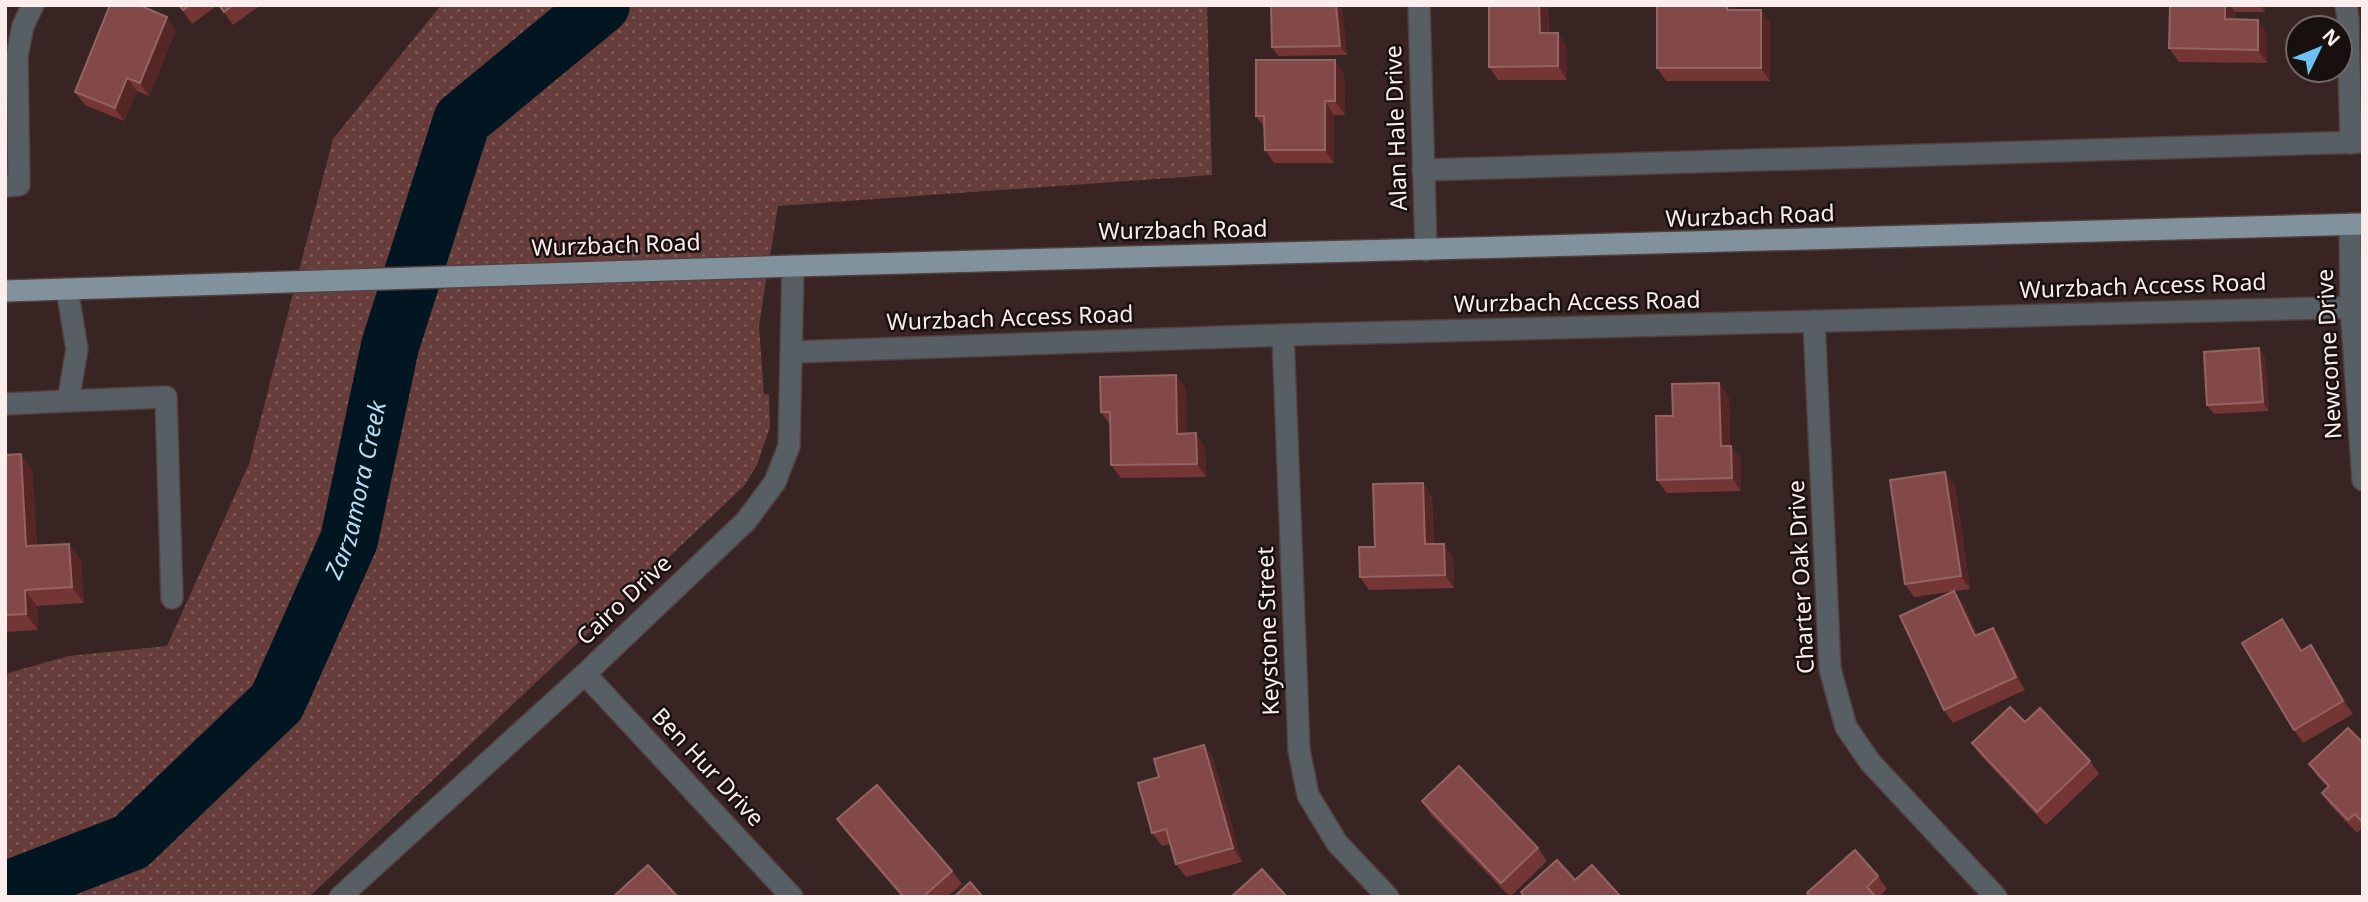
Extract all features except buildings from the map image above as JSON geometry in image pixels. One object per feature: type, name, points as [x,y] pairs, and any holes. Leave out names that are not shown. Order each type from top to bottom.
[{"type":"main road","name":"Wurzbach Road","points":[[5,291],[546,273],[2356,224]]},
{"type":"street","points":[[12,185],[17,56],[23,26],[33,5]]},
{"type":"street","name":"Alan Hale Drive","points":[[1419,5],[1426,250]]},
{"type":"street","points":[[1423,170],[2357,142],[2346,5]]},
{"type":"street","name":"Newcome Drive","points":[[2356,224],[2363,480]]},
{"type":"street","name":"Cairo Drive","points":[[340,897],[585,674],[746,521],[775,482],[789,446],[793,266]]},
{"type":"street","points":[[67,289],[77,349],[68,401]]},
{"type":"street","name":"Wurzbach Access Road","points":[[792,352],[1283,335],[2357,307]]},
{"type":"street","name":"Charter Oak Drive","points":[[1814,321],[1830,669],[1846,727],[1870,762],[1996,897]]},
{"type":"street","name":"Keystone Street","points":[[1283,335],[1299,750],[1308,795],[1337,843],[1388,897]]},
{"type":"street","points":[[5,404],[166,397],[172,598]]},
{"type":"street","name":"Ben Hur Drive","points":[[585,674],[792,897]]},
{"type":"shaded area","points":[[441,5],[1207,5],[1212,175],[778,206],[759,326],[764,394],[769,394],[770,427],[757,465],[744,486],[309,897],[5,897],[5,674],[68,656],[167,646],[249,464],[333,139]]},
{"type":"waterway","name":"Zarzamora Creek","points":[[5,891],[131,842],[277,702],[349,540],[390,346],[462,120],[601,5]]}]
